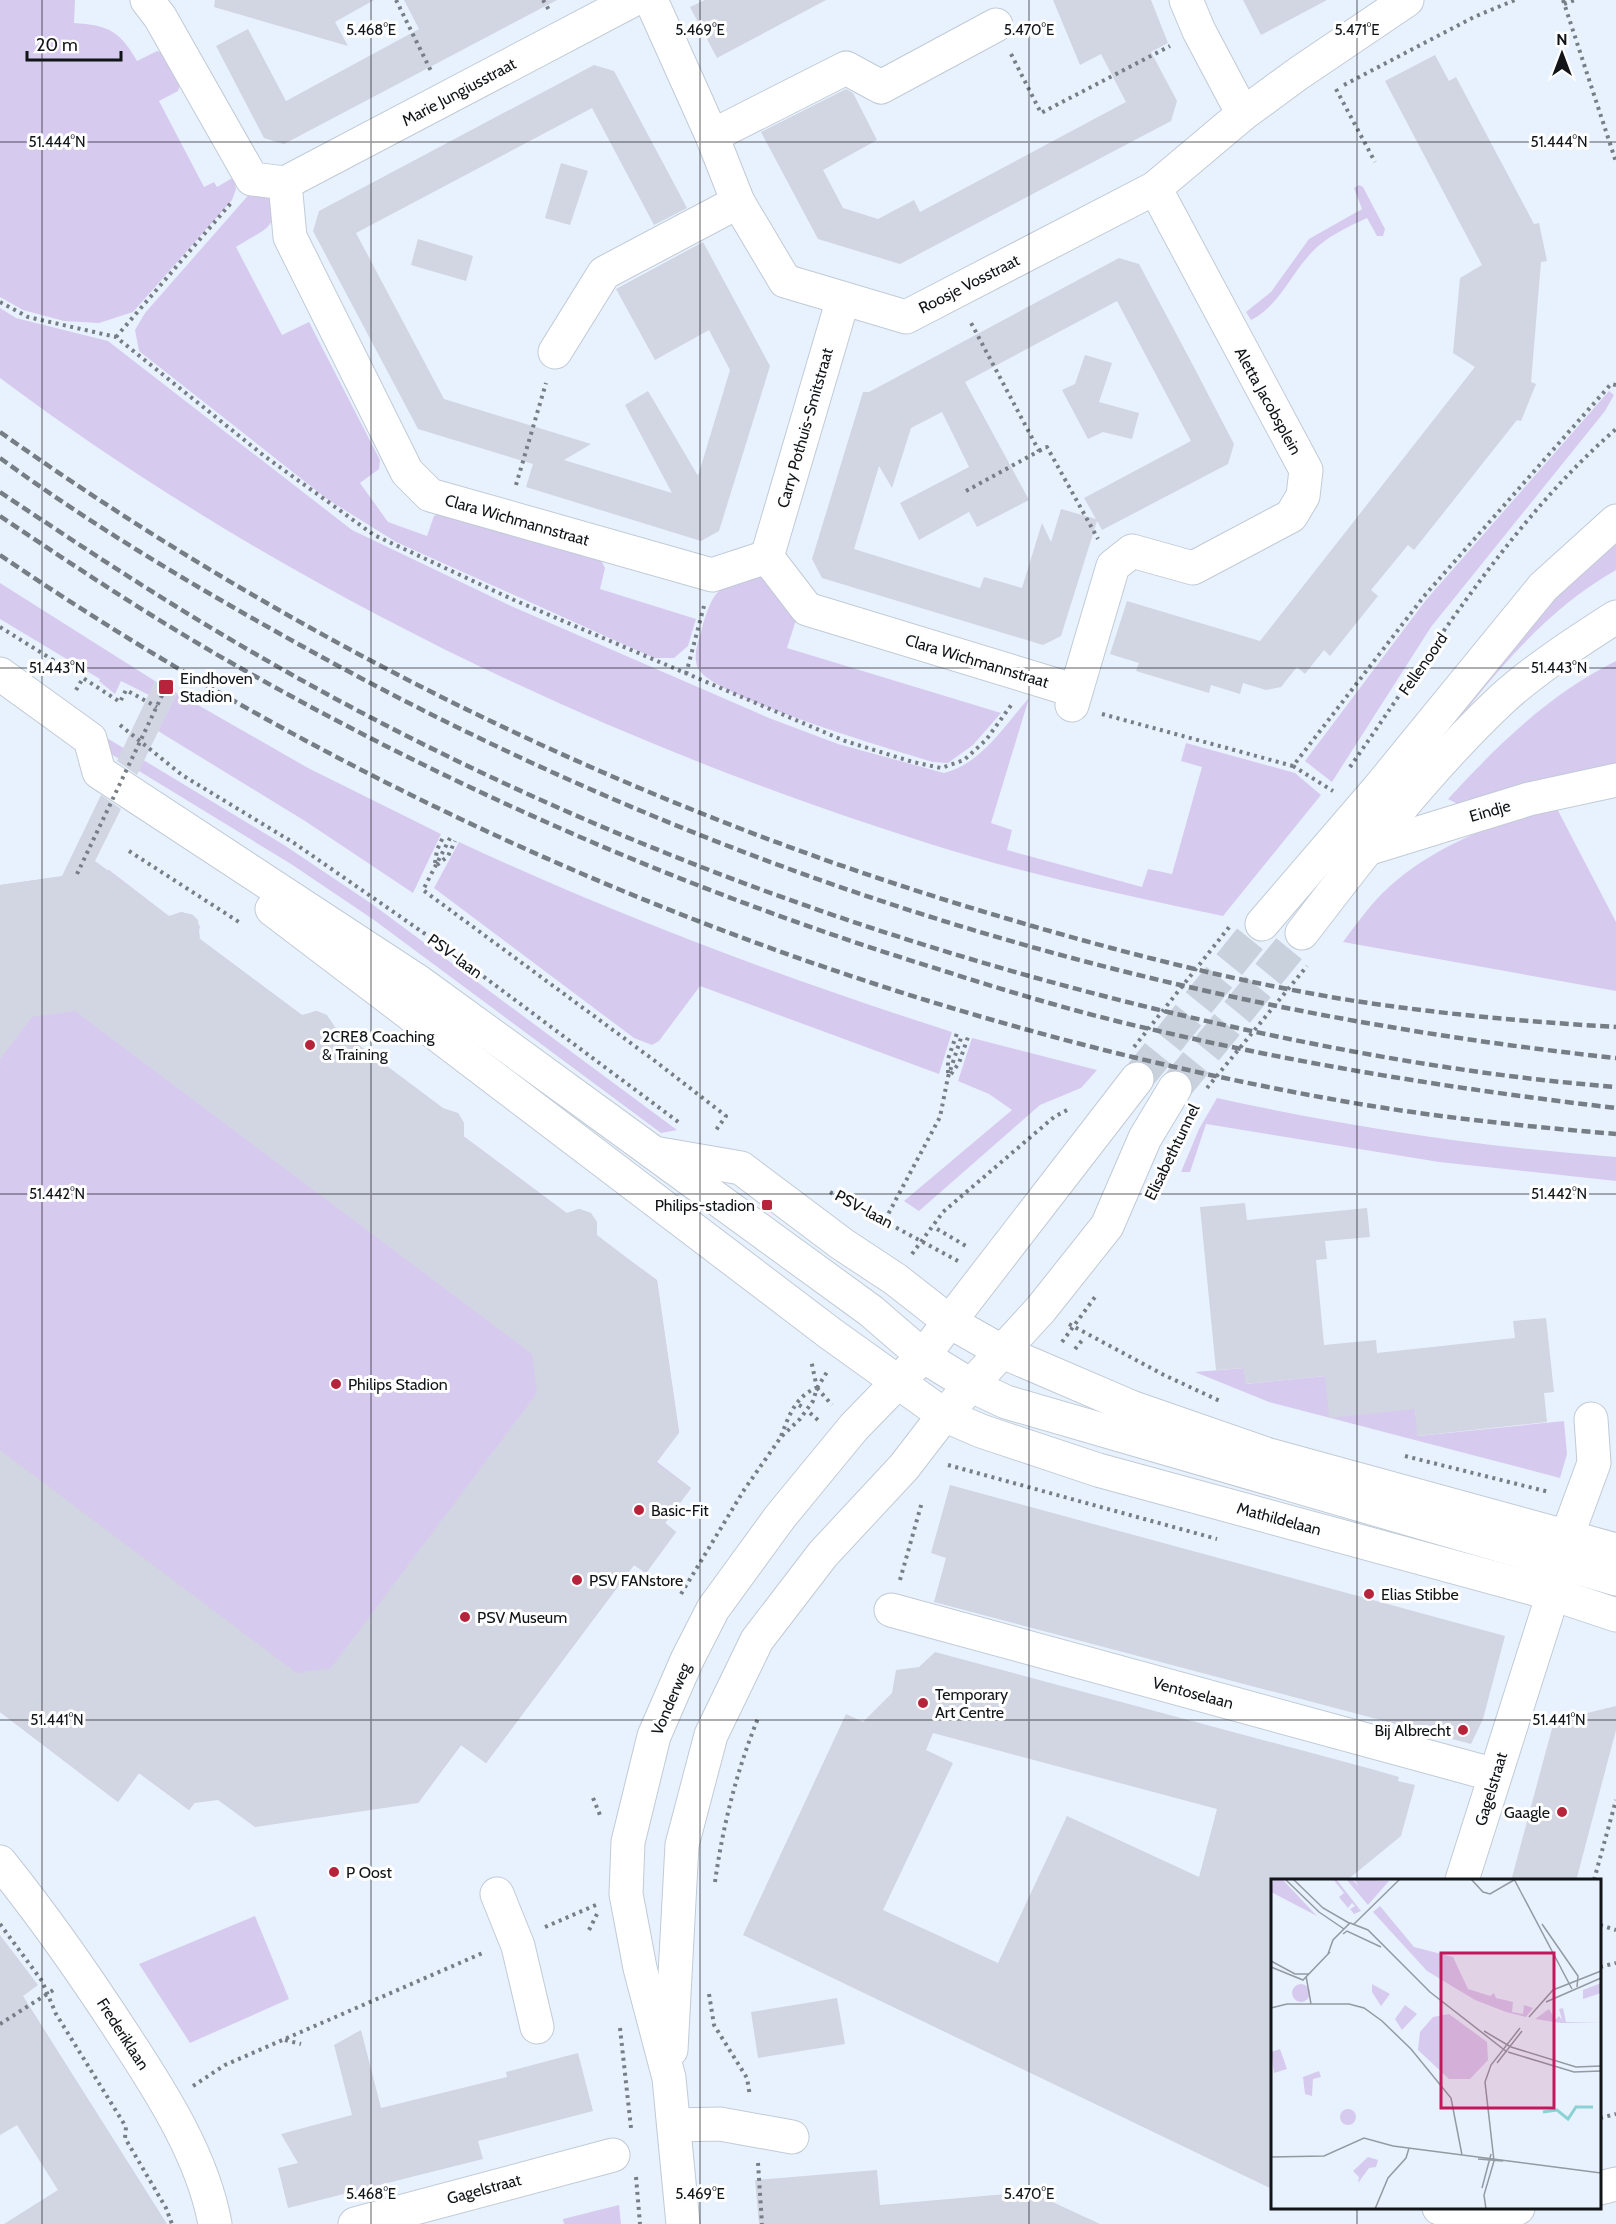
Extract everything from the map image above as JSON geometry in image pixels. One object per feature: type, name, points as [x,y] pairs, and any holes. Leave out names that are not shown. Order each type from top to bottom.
[{"type":"street","points":[[147,0],[160,17],[252,179],[285,183]]},
{"type":"street","name":"Marie Jungiusstraat","points":[[285,183],[633,0]]},
{"type":"street","name":"Roosje Vosstraat","points":[[651,0],[712,136],[738,202],[785,281],[906,317],[1155,188],[1243,114],[1299,73],[1407,3]]},
{"type":"street","points":[[1186,0],[1199,31],[1243,114]]},
{"type":"street","points":[[712,136],[846,69],[881,87],[996,25]]},
{"type":"street","name":"Clara Wichmannstraat","points":[[285,183],[290,237],[407,472],[430,495],[712,575]]},
{"type":"street","name":"Aletta Jacobsplein","points":[[1113,566],[1132,551],[1193,568],[1291,516],[1303,496],[1306,470],[1155,188]]},
{"type":"street","points":[[555,352],[604,273],[738,202]]},
{"type":"street","name":"Carry Pothuis-Smitstraat","points":[[767,557],[843,299]]},
{"type":"street","points":[[1249,921],[1378,789],[1543,587],[1616,521]]},
{"type":"street","points":[[712,575],[767,557]]},
{"type":"street","name":"Clara Wichmannstraat","points":[[767,557],[807,609],[1027,676],[1074,698]]},
{"type":"street","points":[[1074,698],[1113,566]]},
{"type":"street","points":[[1307,947],[1366,849],[1477,724],[1503,699],[1616,617]]},
{"type":"street","points":[[0,674],[90,739],[99,772],[418,982],[871,1311],[923,1356],[972,1386],[1006,1402],[1040,1413],[1562,1550],[1616,1550]]},
{"type":"street","name":"Eindje","points":[[1366,849],[1529,799],[1616,780]]},
{"type":"street","points":[[176,822],[243,888],[897,1383]]},
{"type":"street","points":[[950,1323],[1132,1067]]},
{"type":"street","name":"Elisabethtunnel","points":[[972,1386],[1052,1296],[1107,1226],[1145,1138],[1188,1092]]},
{"type":"street","points":[[654,1153],[741,1168],[842,1244],[895,1279],[950,1323],[1003,1352],[1131,1407],[1269,1455],[1562,1550],[1616,1579]]},
{"type":"street","name":"Vonderweg","points":[[683,2224],[669,2078],[640,1968],[626,1894],[628,1842],[654,1736],[687,1660],[713,1609],[787,1508],[854,1427],[923,1356],[950,1323]]},
{"type":"street","name":"Mathildelaan","points":[[897,1383],[944,1415],[981,1431],[1098,1470],[1553,1594],[1616,1615]]},
{"type":"street","name":"Vonderweg","points":[[669,2078],[682,1845],[711,1735],[757,1640],[824,1554],[904,1467],[944,1415],[972,1386]]},
{"type":"street","points":[[1562,1550],[1594,1463],[1591,1419]]},
{"type":"street","name":"Gagelstraat","points":[[1463,1879],[1553,1594]]},
{"type":"street","name":"Ventoselaan","points":[[891,1610],[1495,1775]]},
{"type":"street","name":"Frederiklaan","points":[[0,1862],[84,1973],[166,2104],[191,2152],[215,2224]]},
{"type":"street","points":[[497,1894],[516,1939],[537,2027]]},
{"type":"street","points":[[674,2125],[720,2124],[792,2137]]},
{"type":"street","name":"Gagelstraat","points":[[355,2224],[627,2153]]},
{"type":"street","points":[[1601,2188],[1616,2184]]},
{"type":"street","points":[[1418,2224],[1423,2209]]},
{"type":"street","points":[[1442,2209],[1452,2213],[1482,2216],[1514,2209]]},
{"type":"path","points":[[396,0],[445,99]]},
{"type":"path","points":[[1327,93],[1474,17],[1515,0]]},
{"type":"path","points":[[1575,0],[1563,2],[1616,162]]},
{"type":"path","points":[[996,25],[1041,113],[1199,31]]},
{"type":"path","points":[[1336,89],[1375,162]]},
{"type":"path","points":[[116,337],[252,179]]},
{"type":"path","points":[[954,291],[1040,451]]},
{"type":"path","points":[[0,302],[28,317],[116,337],[263,455],[374,535],[514,600],[845,741],[913,762],[941,768],[964,760],[986,740],[1021,691],[1027,676]]},
{"type":"path","points":[[506,518],[555,352]]},
{"type":"path","points":[[1293,766],[1425,595],[1611,384],[1616,385]]},
{"type":"path","name":"Fellenoord","points":[[1347,772],[1447,629],[1526,523],[1562,481],[1616,429]]},
{"type":"path","points":[[966,491],[1047,447],[1113,566]]},
{"type":"path","points":[[686,674],[712,575]]},
{"type":"path","points":[[0,627],[53,660],[48,668]]},
{"type":"path","points":[[78,687],[83,678],[120,702],[126,690],[156,707]]},
{"type":"path","points":[[77,874],[166,687]]},
{"type":"path","points":[[66,689],[73,693]]},
{"type":"path","points":[[1074,698],[1293,766],[1333,792]]},
{"type":"path","name":"PSV-laan","points":[[113,719],[182,776],[294,843],[444,947],[684,1126]]},
{"type":"path","points":[[1326,801],[1340,782]]},
{"type":"path","points":[[435,867],[437,850],[444,835]]},
{"type":"path","points":[[450,838],[423,890],[655,1060],[726,1116],[716,1130]]},
{"type":"path","points":[[435,867],[448,856],[455,841]]},
{"type":"path","points":[[1132,1067],[1249,921]]},
{"type":"path","name":"Elisabethtunnel","points":[[1188,1092],[1307,947]]},
{"type":"path","points":[[948,1077],[948,1059],[957,1033]]},
{"type":"path","points":[[885,1220],[940,1117],[948,1077],[962,1035]]},
{"type":"path","points":[[948,1077],[959,1063],[968,1037]]},
{"type":"path","name":"PSV-laan","points":[[828,1191],[921,1241],[952,1205],[1054,1117],[1078,1105]]},
{"type":"path","points":[[705,1129],[716,1130],[725,1137]]},
{"type":"path","points":[[937,1229],[966,1246]]},
{"type":"path","points":[[1098,1294],[1075,1328],[1164,1375],[1224,1402]]},
{"type":"path","points":[[817,1388],[813,1401],[801,1419],[781,1437],[797,1403],[805,1393],[817,1388]]},
{"type":"path","points":[[1400,1454],[1581,1500]]},
{"type":"path","points":[[891,1610],[922,1502]]},
{"type":"path","points":[[714,1891],[730,1803],[746,1749],[761,1711]]},
{"type":"path","points":[[1595,1879],[1616,1800]]},
{"type":"path","points":[[166,2104],[225,2065],[602,1903]]},
{"type":"path","points":[[0,1924],[42,1981],[56,2014],[126,2127],[125,2138],[166,2208],[172,2224]]},
{"type":"path","points":[[1601,1926],[1616,1930]]},
{"type":"path","points":[[1601,1966],[1616,1963]]},
{"type":"path","points":[[0,2024],[47,1993]]},
{"type":"path","points":[[619,2019],[627,2153],[640,2224]]},
{"type":"path","points":[[284,2040],[301,2044]]},
{"type":"path","points":[[1601,2118],[1616,2114]]},
{"type":"shaded area","points":[[0,0],[75,0],[74,23],[104,28],[119,36],[137,61],[157,51],[166,54],[181,82],[178,91],[159,101],[204,187],[214,182],[217,187],[234,177],[236,189],[232,200],[133,312],[99,323],[64,321],[23,310],[0,297]]},
{"type":"shaded area","points":[[270,185],[274,210],[270,225],[236,247],[282,335],[309,322],[380,460],[379,469],[360,483],[388,522],[427,536],[434,516],[444,512],[601,560],[605,568],[600,589],[696,619],[688,646],[674,658],[654,658],[396,542],[327,499],[139,351],[135,330],[145,313],[252,191]]},
{"type":"shaded area","points":[[1359,185],[1363,187],[1385,229],[1383,236],[1377,236],[1367,218],[1345,228],[1318,246],[1270,306],[1251,320],[1246,312],[1271,292],[1309,239],[1362,209],[1354,188]]},
{"type":"shaded area","points":[[0,308],[16,318],[108,341],[352,530],[511,606],[769,718],[838,744],[944,773],[970,761],[981,752],[1029,698],[991,823],[1012,830],[1007,850],[1142,887],[1148,869],[1172,874],[1202,767],[1181,761],[1186,743],[1295,773],[1321,795],[1223,916],[1000,865],[805,802],[683,756],[563,705],[444,649],[328,588],[215,523],[106,453],[0,378]]},
{"type":"shaded area","points":[[1609,391],[1614,395],[1605,411],[1431,627],[1332,782],[1305,761],[1426,600]]},
{"type":"shaded area","points":[[1616,537],[1616,570],[1560,609],[1535,632],[1490,681],[1425,761],[1489,668],[1551,592]]},
{"type":"shaded area","points":[[753,571],[767,578],[796,620],[787,648],[1001,713],[973,745],[948,763],[933,762],[806,722],[768,708],[710,680],[696,663],[698,643],[706,615],[718,592]]},
{"type":"shaded area","points":[[0,583],[155,681],[149,695],[121,681],[115,694],[99,681],[100,679],[0,619]]},
{"type":"shaded area","points":[[1616,661],[1616,763],[1576,772],[1482,801],[1458,804],[1448,799],[1505,740],[1526,722],[1569,689]]},
{"type":"shaded area","points":[[177,693],[308,768],[441,834],[413,893],[305,821],[158,731]]},
{"type":"shaded area","points":[[102,735],[284,845],[372,904],[677,1130],[661,1133],[374,920],[291,864],[98,746]]},
{"type":"shaded area","points":[[1554,803],[1616,922],[1616,991],[1343,942],[1383,892],[1427,858],[1468,837]]},
{"type":"shaded area","points":[[459,842],[580,896],[703,945],[952,1032],[939,1074],[700,986],[659,1041],[652,1045],[634,1038],[434,888]]},
{"type":"shaded area","name":"Philips Stadion","points":[[109,870],[170,917],[181,912],[193,915],[200,927],[197,937],[303,1016],[315,1011],[326,1015],[332,1028],[428,1097],[422,1106],[458,1113],[464,1124],[462,1135],[568,1214],[578,1209],[590,1213],[597,1224],[595,1235],[657,1280],[679,1432],[657,1462],[691,1488],[665,1523],[676,1532],[646,1573],[634,1565],[486,1763],[461,1745],[418,1803],[218,1800],[200,1796],[189,1810],[139,1773],[118,1802],[0,1712],[0,885]]},
{"type":"shaded area","points":[[972,1038],[1097,1070],[1081,1088],[1040,1105],[919,1211],[904,1201],[1012,1110],[989,1094],[958,1081]]},
{"type":"shaded area","points":[[1217,1098],[1415,1135],[1516,1148],[1616,1157],[1616,1181],[1439,1162],[1206,1124],[1190,1172],[1181,1172],[1199,1129]]},
{"type":"shaded area","points":[[1244,1368],[1246,1384],[1325,1376],[1415,1409],[1418,1436],[1564,1421],[1567,1454],[1560,1478],[1269,1402],[1195,1372]]},
{"type":"shaded area","points":[[255,1916],[289,1999],[190,2043],[139,1964]]},
{"type":"shaded area","points":[[619,2205],[621,2224],[564,2224],[563,2219]]},
{"type":"building","points":[[215,0],[374,0],[335,22],[348,46],[214,7]]},
{"type":"building","points":[[404,0],[557,0],[284,144],[264,138],[216,46],[248,29],[286,101],[419,29]]},
{"type":"building","points":[[705,0],[826,0],[717,58],[690,7]]},
{"type":"building","points":[[1053,0],[1151,0],[1168,43],[1151,52],[1177,101],[1171,121],[900,264],[818,239],[761,132],[846,89],[853,93],[877,140],[823,170],[843,208],[878,219],[914,200],[920,212],[1126,102],[1101,54],[1080,65]]},
{"type":"building","points":[[1243,0],[1327,0],[1261,35]]},
{"type":"building","points":[[1435,55],[1449,81],[1456,77],[1534,224],[1539,223],[1547,261],[1541,262],[1531,382],[1536,384],[1521,421],[1517,420],[1414,550],[1408,545],[1371,590],[1378,596],[1330,656],[1324,650],[1305,674],[1297,667],[1281,687],[1266,690],[1243,683],[1240,694],[1211,685],[1209,693],[1136,671],[1139,663],[1110,654],[1127,601],[1260,641],[1475,367],[1453,353],[1460,278],[1482,265],[1385,81]]},
{"type":"building","points":[[594,65],[614,71],[687,208],[654,225],[592,108],[356,233],[444,399],[591,444],[564,460],[672,493],[625,405],[648,391],[698,476],[730,370],[709,330],[655,360],[616,289],[703,242],[770,366],[719,531],[701,541],[526,487],[533,464],[418,429],[313,231],[319,211]]},
{"type":"building","points":[[561,163],[588,171],[570,225],[545,218]]},
{"type":"building","points":[[418,239],[473,256],[466,281],[411,265]]},
{"type":"building","points":[[1119,258],[1139,264],[1234,444],[1228,464],[1102,530],[1097,521],[1061,636],[1043,645],[822,578],[812,559],[863,392],[869,392]],"holes":[[[1117,301],[1191,441],[1084,498],[1096,519],[1061,509],[1051,542],[1042,523],[1022,588],[984,577],[980,588],[854,549],[879,466],[892,488],[911,428],[942,412],[969,467],[900,503],[919,540],[969,512],[977,527],[1029,500],[965,382]]]},
{"type":"building","points":[[1085,355],[1112,363],[1099,402],[1139,413],[1132,439],[1103,432],[1088,439],[1062,390],[1075,384]]},
{"type":"building","points":[[155,681],[177,693],[137,775],[117,761]]},
{"type":"building","points":[[101,795],[121,809],[95,861],[169,916],[181,912],[193,915],[198,920],[200,939],[302,1015],[317,1011],[327,1015],[335,1027],[443,1108],[458,1113],[464,1123],[464,1137],[566,1213],[580,1209],[591,1213],[597,1222],[597,1235],[657,1281],[679,1433],[656,1463],[691,1488],[665,1523],[676,1532],[646,1573],[634,1565],[486,1763],[461,1745],[418,1803],[255,1827],[218,1800],[194,1803],[189,1810],[139,1773],[118,1802],[0,1712],[0,1450],[297,1673],[331,1668],[537,1393],[532,1354],[75,1011],[32,1017],[0,1059],[0,885],[62,876]]},
{"type":"building","points":[[1245,1203],[1247,1220],[1367,1208],[1370,1237],[1325,1241],[1327,1259],[1316,1260],[1324,1345],[1376,1340],[1377,1353],[1515,1338],[1513,1321],[1546,1318],[1554,1392],[1544,1393],[1547,1422],[1417,1436],[1415,1409],[1329,1418],[1325,1376],[1245,1384],[1244,1368],[1216,1370],[1200,1207]]},
{"type":"building","points":[[950,1485],[1505,1636],[1483,1719],[1471,1744],[934,1602],[946,1558],[931,1553]]},
{"type":"building","points":[[935,1652],[1375,1770],[1399,1777],[1398,1781],[1415,1785],[1401,1836],[1348,1879],[1271,1879],[1271,2189],[743,1935],[846,1714],[863,1722],[892,1693],[896,1670],[919,1667]],"holes":[[[933,1733],[1217,1809],[1199,1877],[1067,1816],[998,1963],[883,1910],[953,1763],[926,1750]]]},
{"type":"building","name":"Gaagle","points":[[1616,1706],[1616,1730],[1577,1879],[1512,1879],[1554,1721]]},
{"type":"building","points":[[0,1935],[38,1985],[23,1996],[167,2224],[4,2224],[58,2190],[17,2125],[0,2135]]},
{"type":"building","points":[[837,1998],[845,2044],[758,2058],[751,2012]]},
{"type":"building","points":[[361,2030],[381,2108],[507,2077],[506,2072],[578,2053],[593,2111],[478,2141],[483,2159],[288,2208],[278,2168],[298,2163],[281,2134],[352,2115],[334,2045]]},
{"type":"building","points":[[877,2170],[880,2205],[1031,2192],[1100,2224],[759,2224],[755,2180]]},
{"type":"tunnel","points":[[1137,1079],[1262,924]]},
{"type":"tunnel","points":[[1175,1088],[1302,933]]},
{"type":"railway","points":[[0,432],[117,511],[236,585],[358,654],[482,717],[609,775],[739,828],[871,876],[1005,918],[1091,943],[1222,975],[1387,1006],[1550,1023],[1616,1027]]},
{"type":"railway","points":[[0,458],[77,512],[157,562],[320,656],[474,735],[629,806],[787,868],[948,922],[1111,968],[1276,1006],[1445,1036],[1616,1058]]},
{"type":"railway","points":[[0,492],[193,617],[366,715],[475,770],[700,867],[815,909],[932,947],[1049,982],[1168,1012],[1279,1037],[1390,1058],[1503,1075],[1616,1087]]},
{"type":"railway","points":[[0,516],[182,634],[327,716],[412,759],[584,839],[761,909],[850,941],[968,979],[1132,1025],[1216,1044],[1386,1076],[1616,1108]]},
{"type":"railway","points":[[0,555],[152,653],[310,743],[471,824],[637,897],[806,961],[979,1016],[1154,1062],[1331,1099],[1402,1111],[1616,1134]]},
{"type":"place","name":"Eindhoven Stadion","points":[[166,687]]},
{"type":"place","name":"2CRE8 Coaching & Training","points":[[310,1045]]},
{"type":"place","name":"Philips-stadion","points":[[767,1205]]},
{"type":"place","name":"Philips Stadion","points":[[336,1384]]},
{"type":"place","name":"Basic-Fit","points":[[639,1510]]},
{"type":"place","name":"PSV FANstore","points":[[577,1580]]},
{"type":"place","name":"Elias Stibbe","points":[[1369,1594]]},
{"type":"place","name":"PSV Museum","points":[[465,1617]]},
{"type":"place","name":"Temporary Art Centre","points":[[923,1703]]},
{"type":"place","name":"Bij Albrecht","points":[[1463,1730]]},
{"type":"place","name":"Gaagle","points":[[1562,1812]]},
{"type":"place","name":"P Oost","points":[[334,1872]]}]
